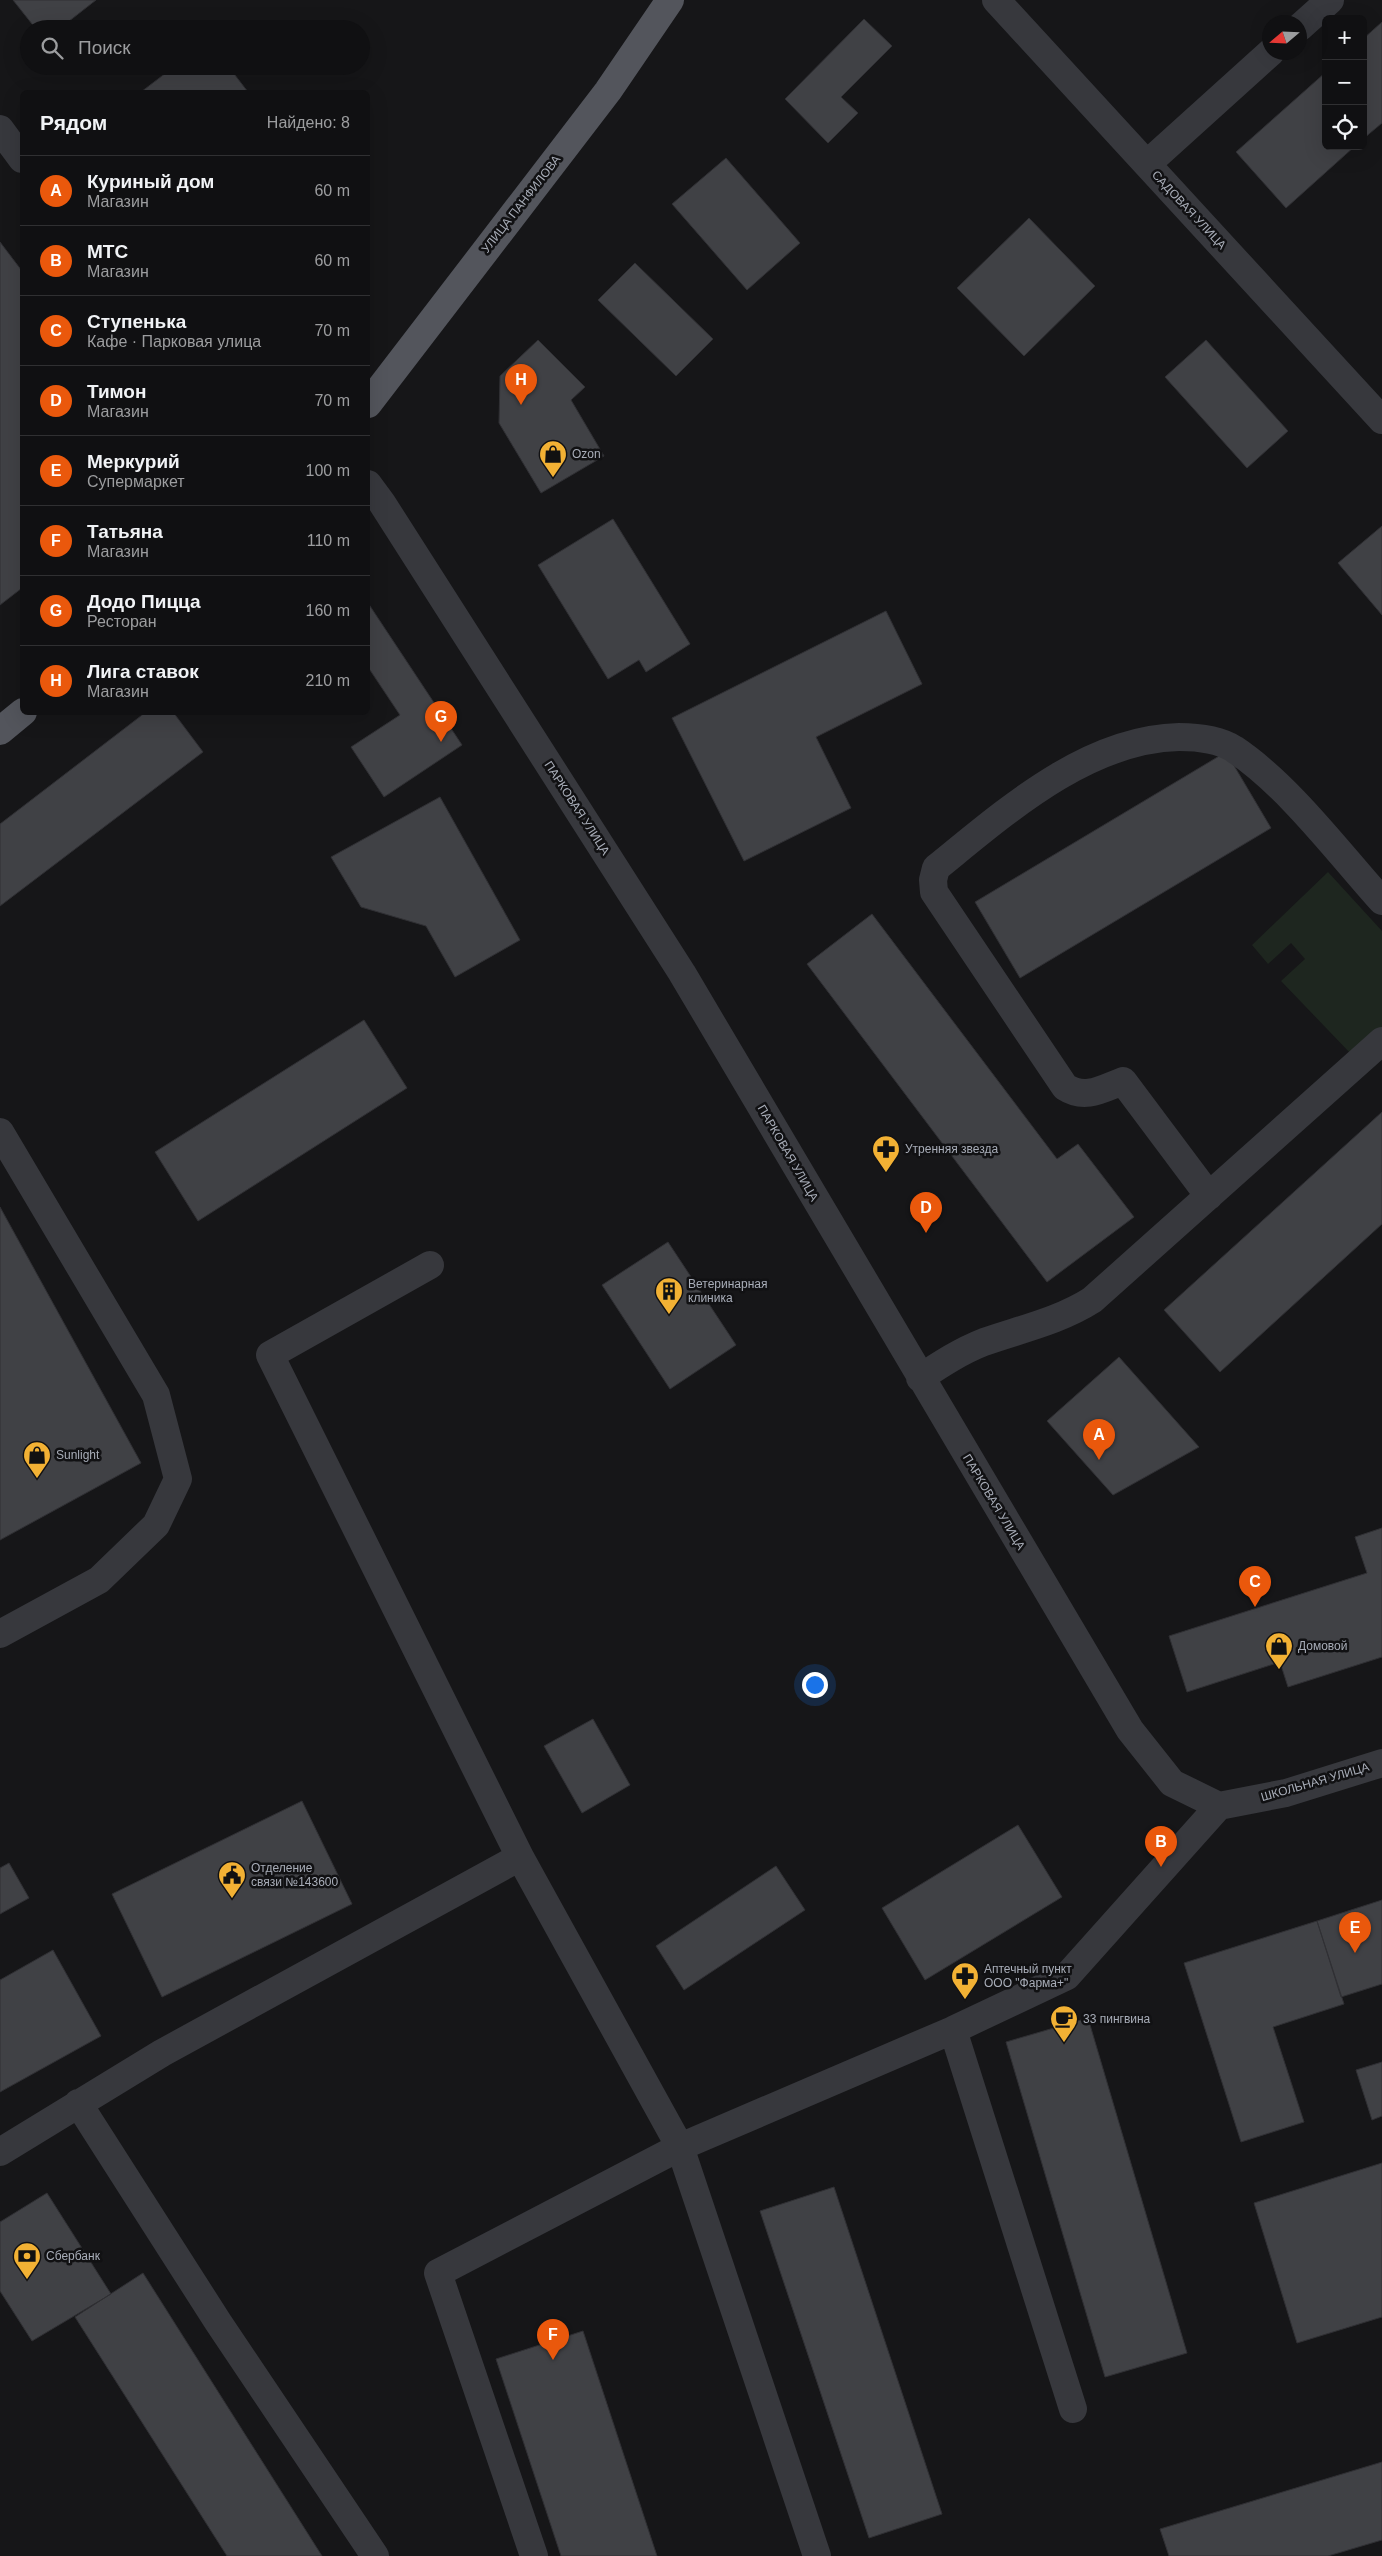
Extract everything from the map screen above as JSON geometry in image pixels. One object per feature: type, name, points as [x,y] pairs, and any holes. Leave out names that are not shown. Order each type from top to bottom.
[{"type":"main road","name":"УЛИЦА ПАНФИЛОВА","points":[[370,401],[608,91],[670,0]]},
{"type":"main road","points":[[0,731],[20,714]]},
{"type":"street","name":"САДОВАЯ УЛИЦА","points":[[996,0],[1382,420]]},
{"type":"street","points":[[1307,21],[1330,0]]},
{"type":"street","points":[[1147,164],[1262,60]]},
{"type":"street","points":[[0,129],[20,156]]},
{"type":"street","name":"ПАРКОВАЯ УЛИЦА","points":[[370,487],[682,973],[1130,1730],[1172,1782],[1219,1806]]},
{"type":"street","points":[[1209,1196],[1123,1081],[1090,1093],[1075,1094],[1065,1087],[934,892],[933,880],[936,868],[1016,803],[1067,771],[1124,747],[1167,738],[1200,737],[1232,748],[1287,794],[1382,901]]},
{"type":"street","points":[[920,1378],[960,1352],[1075,1310],[1092,1300],[1382,1042]]},
{"type":"street","points":[[0,1132],[156,1395],[178,1479],[156,1525],[98,1580],[0,1634]]},
{"type":"street","points":[[430,1265],[270,1356],[520,1857],[680,2147],[817,2556]]},
{"type":"street","name":"ШКОЛЬНАЯ УЛИЦА","points":[[1219,1806],[1286,1793],[1382,1763]]},
{"type":"street","points":[[534,2556],[438,2273],[680,2147],[953,2030],[1067,1976],[1219,1806]]},
{"type":"street","points":[[0,2152],[162,2053],[520,1857]]},
{"type":"street","points":[[953,2030],[1073,2409]]},
{"type":"street","points":[[78,2103],[218,2322],[375,2556]]},
{"type":"shaded area","points":[[1328,872],[1382,931],[1382,1027],[1352,1055],[1281,981],[1305,959],[1291,943],[1268,964],[1252,945]]},
{"type":"building","points":[[13,0],[96,0],[70,20],[29,20]]},
{"type":"building","points":[[864,19],[892,46],[841,97],[858,113],[828,143],[785,99]]},
{"type":"building","points":[[1382,22],[1382,123],[1367,136],[1367,60],[1367,35]]},
{"type":"building","points":[[163,75],[235,75],[246,90],[144,90]]},
{"type":"building","points":[[1322,76],[1322,150],[1351,150],[1286,208],[1236,152]]},
{"type":"building","points":[[726,158],[800,243],[747,290],[672,204]]},
{"type":"building","points":[[1029,218],[1095,286],[1024,356],[957,288]]},
{"type":"building","points":[[0,242],[20,268],[20,590],[0,605]]},
{"type":"building","points":[[635,263],[713,339],[676,376],[598,300]]},
{"type":"building","points":[[538,340],[585,387],[571,400],[604,456],[541,493],[499,423],[500,376]]},
{"type":"building","points":[[1206,340],[1288,431],[1247,468],[1165,377]]},
{"type":"building","points":[[613,519],[690,644],[646,672],[639,660],[608,679],[538,565]]},
{"type":"building","points":[[1382,526],[1382,615],[1338,563]]},
{"type":"building","points":[[370,606],[462,745],[384,797],[351,747],[400,715],[370,670]]},
{"type":"building","points":[[886,611],[922,684],[816,737],[851,808],[744,861],[672,718]]},
{"type":"building","points":[[142,715],[175,715],[203,752],[0,906],[0,824]]},
{"type":"building","points":[[1226,752],[1271,828],[1020,978],[975,902]]},
{"type":"building","points":[[440,797],[520,940],[455,977],[426,926],[361,907],[331,857]]},
{"type":"building","points":[[872,914],[1057,1159],[1078,1144],[1134,1217],[1047,1282],[807,964]]},
{"type":"building","points":[[364,1020],[407,1088],[198,1221],[155,1152]]},
{"type":"building","points":[[1382,1112],[1382,1224],[1220,1372],[1164,1310]]},
{"type":"building","points":[[0,1207],[141,1463],[0,1540]]},
{"type":"building","name":"Ветеринарная клиника","points":[[668,1242],[736,1345],[670,1389],[602,1285]]},
{"type":"building","points":[[1119,1357],[1199,1447],[1113,1495],[1047,1421]]},
{"type":"building","points":[[1382,1528],[1382,1657],[1288,1687],[1280,1662],[1187,1692],[1169,1636],[1367,1573],[1355,1537]]},
{"type":"building","points":[[593,1719],[630,1785],[582,1813],[544,1746]]},
{"type":"building","name":"Отделение связи №143600","points":[[302,1801],[352,1904],[162,1997],[112,1894]]},
{"type":"building","points":[[1018,1825],[1062,1897],[925,1980],[882,1908]]},
{"type":"building","points":[[9,1863],[29,1898],[0,1914],[0,1868]]},
{"type":"building","points":[[776,1866],[805,1910],[684,1990],[656,1946]]},
{"type":"building","points":[[1382,1900],[1382,1984],[1341,1997],[1317,1921]]},
{"type":"building","points":[[1317,1921],[1344,2004],[1273,2027],[1304,2122],[1241,2142],[1184,1963]]},
{"type":"building","points":[[53,1950],[101,2036],[0,2092],[0,1980]]},
{"type":"building","points":[[1088,2018],[1187,2353],[1105,2377],[1006,2042]]},
{"type":"building","points":[[1382,2062],[1382,2116],[1372,2120],[1356,2070]]},
{"type":"building","points":[[1382,2163],[1382,2317],[1297,2343],[1254,2203]]},
{"type":"building","points":[[834,2187],[942,2514],[869,2538],[760,2211]]},
{"type":"building","points":[[47,2193],[111,2294],[32,2341],[0,2291],[0,2222]]},
{"type":"building","points":[[143,2273],[322,2556],[227,2556],[75,2317]]},
{"type":"building","points":[[583,2331],[657,2556],[561,2556],[496,2359]]},
{"type":"building","points":[[1382,2462],[1382,2540],[1328,2556],[1169,2556],[1160,2529]]},
{"type":"place","name":"Лига ставок","points":[[521,405]]},
{"type":"place","name":"Ozon","points":[[553,478]]},
{"type":"place","name":"Додо Пицца","points":[[441,742]]},
{"type":"place","name":"Утренняя звезда","points":[[886,1173]]},
{"type":"place","name":"Тимон","points":[[926,1233]]},
{"type":"place","name":"Ветеринарная клиника","points":[[669,1315]]},
{"type":"place","name":"Куриный дом","points":[[1099,1460]]},
{"type":"place","name":"Sunlight","points":[[37,1479]]},
{"type":"place","name":"Ступенька","points":[[1255,1607]]},
{"type":"place","name":"Домовой","points":[[1279,1670]]},
{"type":"place","name":"МТС","points":[[1161,1867]]},
{"type":"place","name":"Отделение связи №143600","points":[[232,1899]]},
{"type":"place","name":"Меркурий","points":[[1355,1953]]},
{"type":"place","name":"Аптечный пункт ООО \"Фарма+\"","points":[[965,2000]]},
{"type":"place","name":"33 пингвина","points":[[1064,2043]]},
{"type":"place","name":"Сбербанк","points":[[27,2280]]},
{"type":"place","name":"Татьяна","points":[[553,2360]]}]
